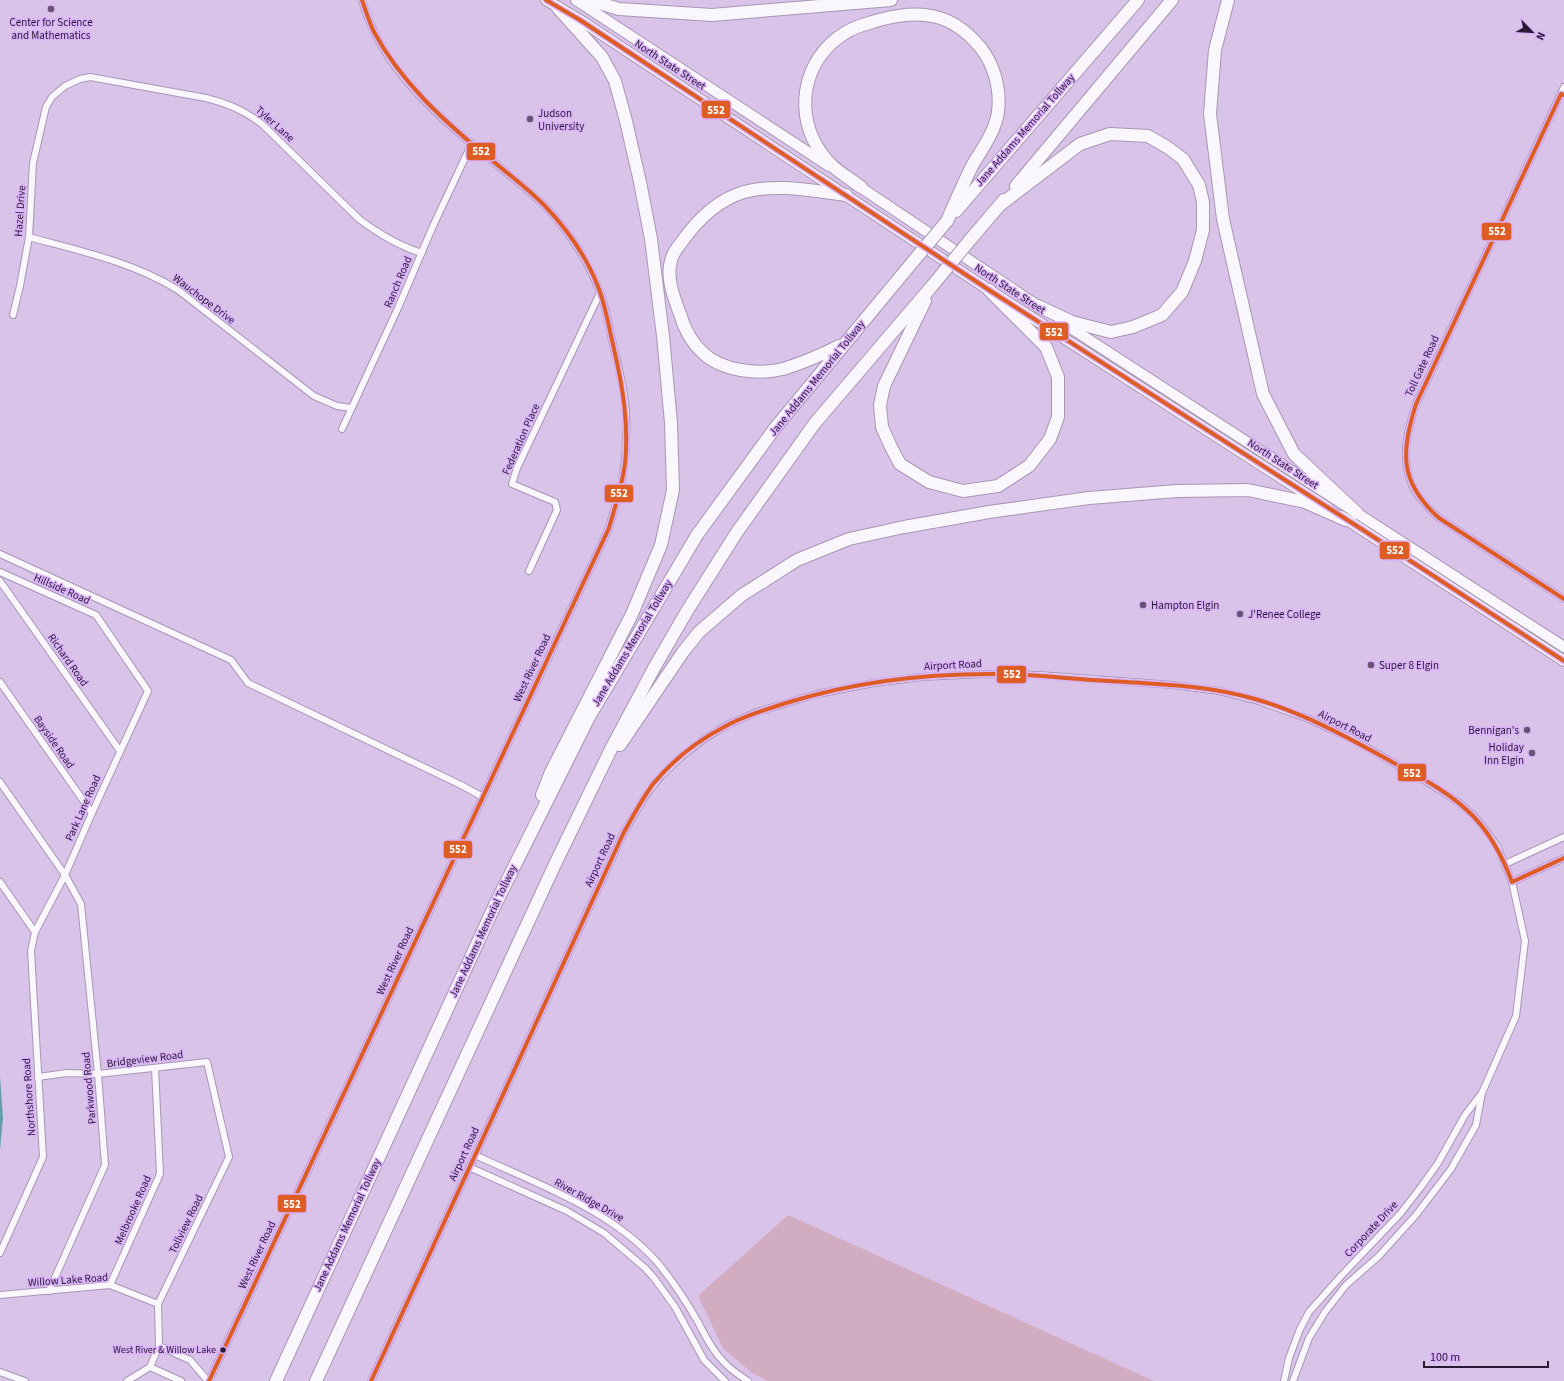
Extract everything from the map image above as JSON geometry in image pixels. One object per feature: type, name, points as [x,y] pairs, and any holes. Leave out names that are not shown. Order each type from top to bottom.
[{"type":"highway","points":[[589,0],[619,9],[712,15],[891,0]]},
{"type":"highway","name":"Jane Addams Memorial Tollway","points":[[276,1381],[520,853],[589,716],[697,535],[775,428],[844,344],[947,221],[1138,0]]},
{"type":"highway","points":[[316,1381],[556,862],[604,764],[654,668],[688,611],[737,532],[815,423],[1172,0]]},
{"type":"highway","points":[[1228,0],[1215,50],[1210,114],[1223,219],[1263,394],[1294,454],[1357,513]]},
{"type":"highway","points":[[520,853],[551,772],[632,614],[661,545],[673,490],[671,423],[662,329],[651,239],[626,121],[615,81],[602,57],[558,8]]},
{"type":"highway","points":[[861,187],[828,162],[812,139],[804,101],[805,89],[812,69],[828,47],[840,36],[858,26],[895,16],[910,14],[926,14],[945,20],[961,29],[983,50],[994,74],[998,96],[996,121],[963,184],[947,221]]},
{"type":"highway","points":[[1000,205],[1080,144],[1110,134],[1148,136],[1167,147],[1183,159],[1199,185],[1203,202],[1203,230],[1195,260],[1182,292],[1162,315],[1133,327],[1112,332],[1072,322],[1038,306]]},
{"type":"highway","points":[[844,344],[815,358],[782,369],[752,371],[724,365],[706,356],[689,336],[674,296],[669,269],[671,259],[677,249],[699,220],[715,206],[732,197],[750,191],[780,188],[846,195]]},
{"type":"highway","points":[[932,286],[884,386],[880,405],[882,427],[900,464],[929,482],[963,491],[998,486],[1029,466],[1050,439],[1058,417],[1058,377],[1046,347],[989,290]]},
{"type":"highway","points":[[604,764],[621,743],[683,652],[699,632],[742,594],[797,560],[849,540],[904,527],[989,512],[1089,498],[1177,491],[1248,490],[1305,502],[1346,520]]},
{"type":"main road","name":"North State Street","points":[[546,0],[580,20],[989,290],[1564,661]]},
{"type":"main road","name":"North State Street","points":[[576,0],[861,187],[1038,306],[1564,647]]},
{"type":"street","name":"West River Road","points":[[209,1381],[609,528],[622,480],[627,435],[623,387],[600,292],[578,249],[552,215],[534,196],[472,143],[410,86],[388,58],[373,30],[362,0]]},
{"type":"street","name":"Tyler Lane","points":[[46,107],[52,97],[65,86],[80,79],[90,77],[206,98],[224,103],[251,115],[263,125],[354,214],[375,231],[401,246],[422,253]]},
{"type":"street","name":"Toll Gate Road","points":[[1564,88],[1416,404],[1405,442],[1407,465],[1413,486],[1424,503],[1438,518],[1564,599]]},
{"type":"street","name":"Hazel Drive","points":[[13,315],[20,286],[28,236],[33,164],[46,107]]},
{"type":"street","name":"Ranch Road","points":[[342,428],[472,143]]},
{"type":"street","name":"Wauchope Drive","points":[[28,236],[129,266],[160,279],[178,290],[314,396],[337,406],[351,408]]},
{"type":"street","name":"Federation Place","points":[[529,571],[557,510],[555,502],[512,484],[517,468],[600,292]]},
{"type":"street","points":[[0,554],[231,660],[248,683],[483,797]]},
{"type":"street","name":"Hillside Road","points":[[0,572],[96,615],[148,691]]},
{"type":"street","name":"Richard Road","points":[[0,581],[120,751]]},
{"type":"street","name":"Airport Road","points":[[371,1381],[624,832],[646,795],[662,776],[681,757],[704,739],[726,725],[756,712],[817,694],[874,683],[921,677],[985,674],[1039,675],[1173,685],[1219,691],[1256,700],[1309,719],[1352,739],[1438,788],[1458,802],[1474,816],[1493,842],[1505,864],[1512,882]]},
{"type":"street","name":"Bayside Road","points":[[0,682],[92,813]]},
{"type":"street","name":"Park Lane Road","points":[[35,932],[65,875],[148,691]]},
{"type":"street","name":"Parkwood Road","points":[[0,782],[65,875],[81,904],[98,1074],[105,1165],[49,1291]]},
{"type":"street","points":[[1505,864],[1564,837]]},
{"type":"street","points":[[1512,882],[1564,858]]},
{"type":"street","points":[[0,882],[35,932]]},
{"type":"street","name":"Corporate Drive","points":[[1293,1381],[1309,1338],[1325,1312],[1346,1285],[1379,1256],[1411,1221],[1451,1169],[1476,1125],[1482,1093],[1516,1016],[1525,941],[1512,882]]},
{"type":"street","name":"Northshore Road","points":[[0,1253],[43,1157],[31,951],[35,932]]},
{"type":"street","name":"Bridgeview Road","points":[[38,1077],[67,1072],[98,1074],[207,1062]]},
{"type":"street","name":"Tollview Road","points":[[150,1367],[159,1346],[158,1304],[229,1157],[207,1062]]},
{"type":"street","name":"Melbrooke Road","points":[[110,1285],[160,1174],[155,1068]]},
{"type":"street","name":"Corporate Drive","points":[[1284,1381],[1292,1351],[1300,1329],[1309,1312],[1344,1272],[1377,1240],[1422,1187],[1446,1150],[1465,1115],[1482,1093]]},
{"type":"street","name":"River Ridge Drive","points":[[475,1155],[574,1201],[626,1232],[657,1262],[678,1290],[710,1345],[722,1361],[736,1374],[748,1381]]},
{"type":"street","name":"River Ridge Drive","points":[[469,1166],[567,1212],[604,1233],[647,1270],[674,1307],[704,1360],[725,1381]]},
{"type":"street","points":[[647,1270],[657,1262]]},
{"type":"street","name":"Willow Lake Road","points":[[0,1295],[110,1285],[158,1304]]},
{"type":"street","points":[[159,1346],[190,1360],[209,1381]]},
{"type":"street","points":[[127,1381],[150,1367],[181,1381]]},
{"type":"street","points":[[0,1372],[10,1379],[25,1381]]},
{"type":"shaded area","points":[[0,1076],[3,1118],[0,1150]]},
{"type":"shaded area","points":[[788,1215],[1154,1381],[768,1381],[752,1373],[723,1348],[698,1296]]},
{"type":"transit line","name":"552","points":[[209,1381],[609,528],[625,464],[626,421],[620,378],[602,298],[592,272],[578,248],[544,205],[523,185],[453,128],[410,83],[397,67],[374,32],[362,0]]},
{"type":"transit line","name":"552","points":[[546,0],[580,20],[989,290],[1564,661]]},
{"type":"transit line","name":"552","points":[[1564,95],[1561,94],[1416,404],[1411,421],[1406,452],[1410,479],[1416,492],[1439,518],[1564,599]]},
{"type":"transit line","name":"552","points":[[371,1381],[624,832],[653,784],[668,767],[704,739],[739,720],[786,703],[839,689],[893,680],[947,675],[1029,675],[1164,684],[1237,694],[1291,711],[1326,727],[1415,774],[1446,793],[1465,808],[1486,831],[1505,864],[1512,882],[1564,858]]},
{"type":"place","name":"Center for Science and Mathematics","points":[[51,9]]},
{"type":"place","name":"Judson University","points":[[530,119]]},
{"type":"place","name":"Hampton Elgin","points":[[1143,605]]},
{"type":"place","name":"J'Renee College","points":[[1240,614]]},
{"type":"place","name":"Super 8 Elgin","points":[[1371,665]]},
{"type":"place","name":"Bennigan's","points":[[1527,730]]},
{"type":"place","name":"Holiday Inn Elgin","points":[[1532,753]]},
{"type":"place","name":"West River & Willow Lake","points":[[223,1350]]}]
